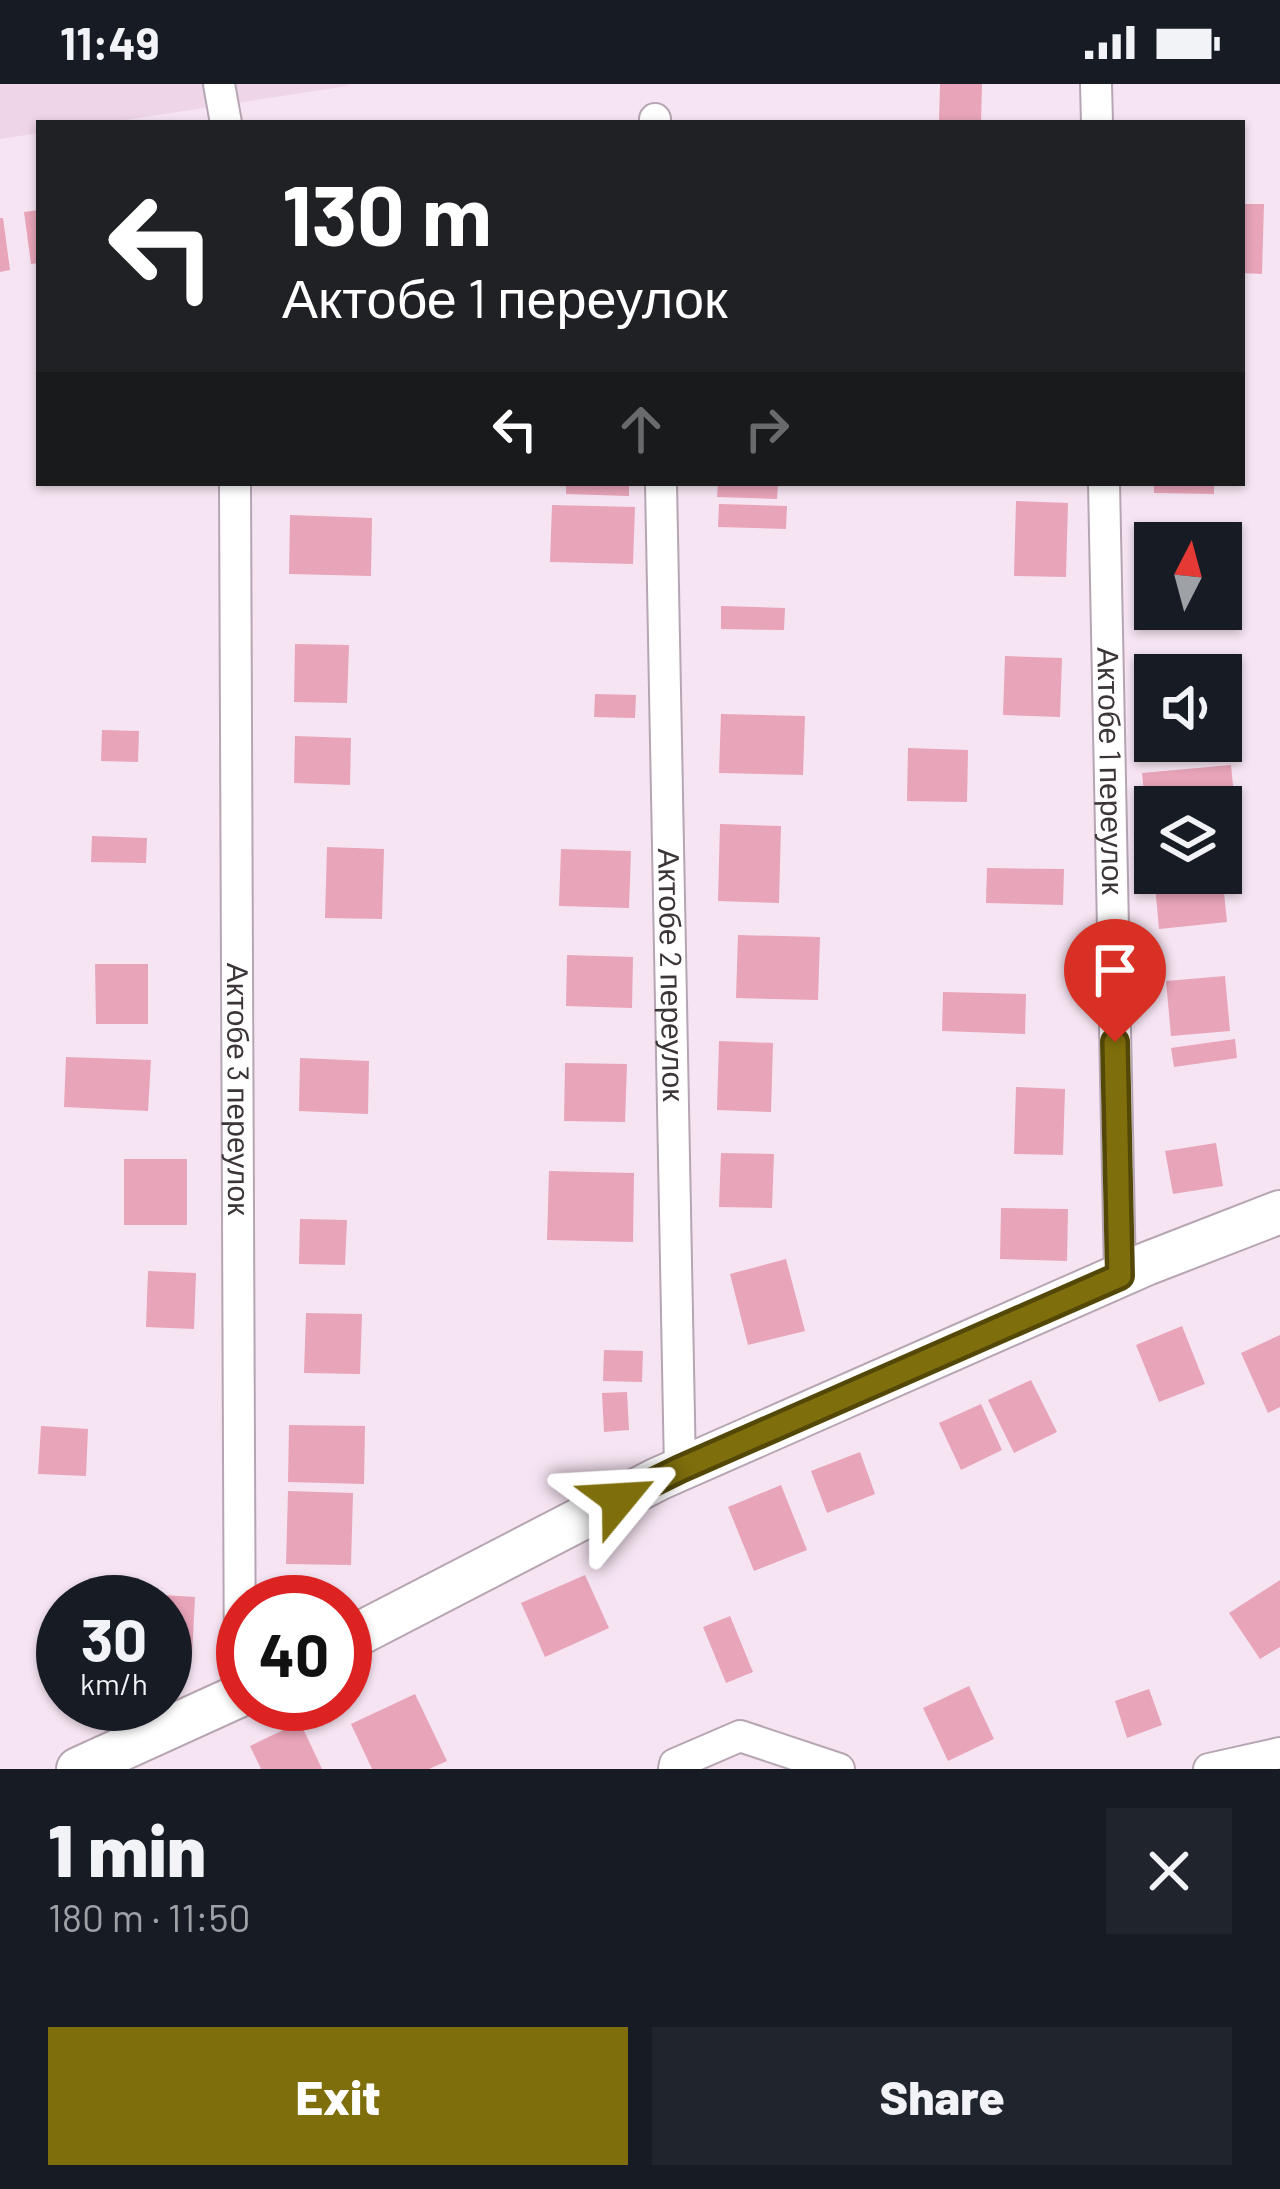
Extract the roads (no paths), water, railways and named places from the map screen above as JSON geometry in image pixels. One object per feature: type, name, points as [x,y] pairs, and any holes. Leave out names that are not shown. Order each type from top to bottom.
[{"type":"street","points":[[219,84],[225,120]]},
{"type":"street","points":[[1096,84],[1097,120]]},
{"type":"street","name":"Актобе 3 переулок","points":[[236,486],[241,1575]]},
{"type":"street","name":"Актобе 2 переулок","points":[[662,486],[680,1469]]},
{"type":"street","name":"Актобе 1 переулок","points":[[1104,486],[1120,1276]]},
{"type":"street","points":[[372,1627],[680,1469],[1120,1276],[1280,1213]]},
{"type":"street","points":[[78,1769],[216,1706]]},
{"type":"street","points":[[674,1769],[740,1736],[838,1769]]},
{"type":"street","points":[[1209,1769],[1280,1753]]}]
